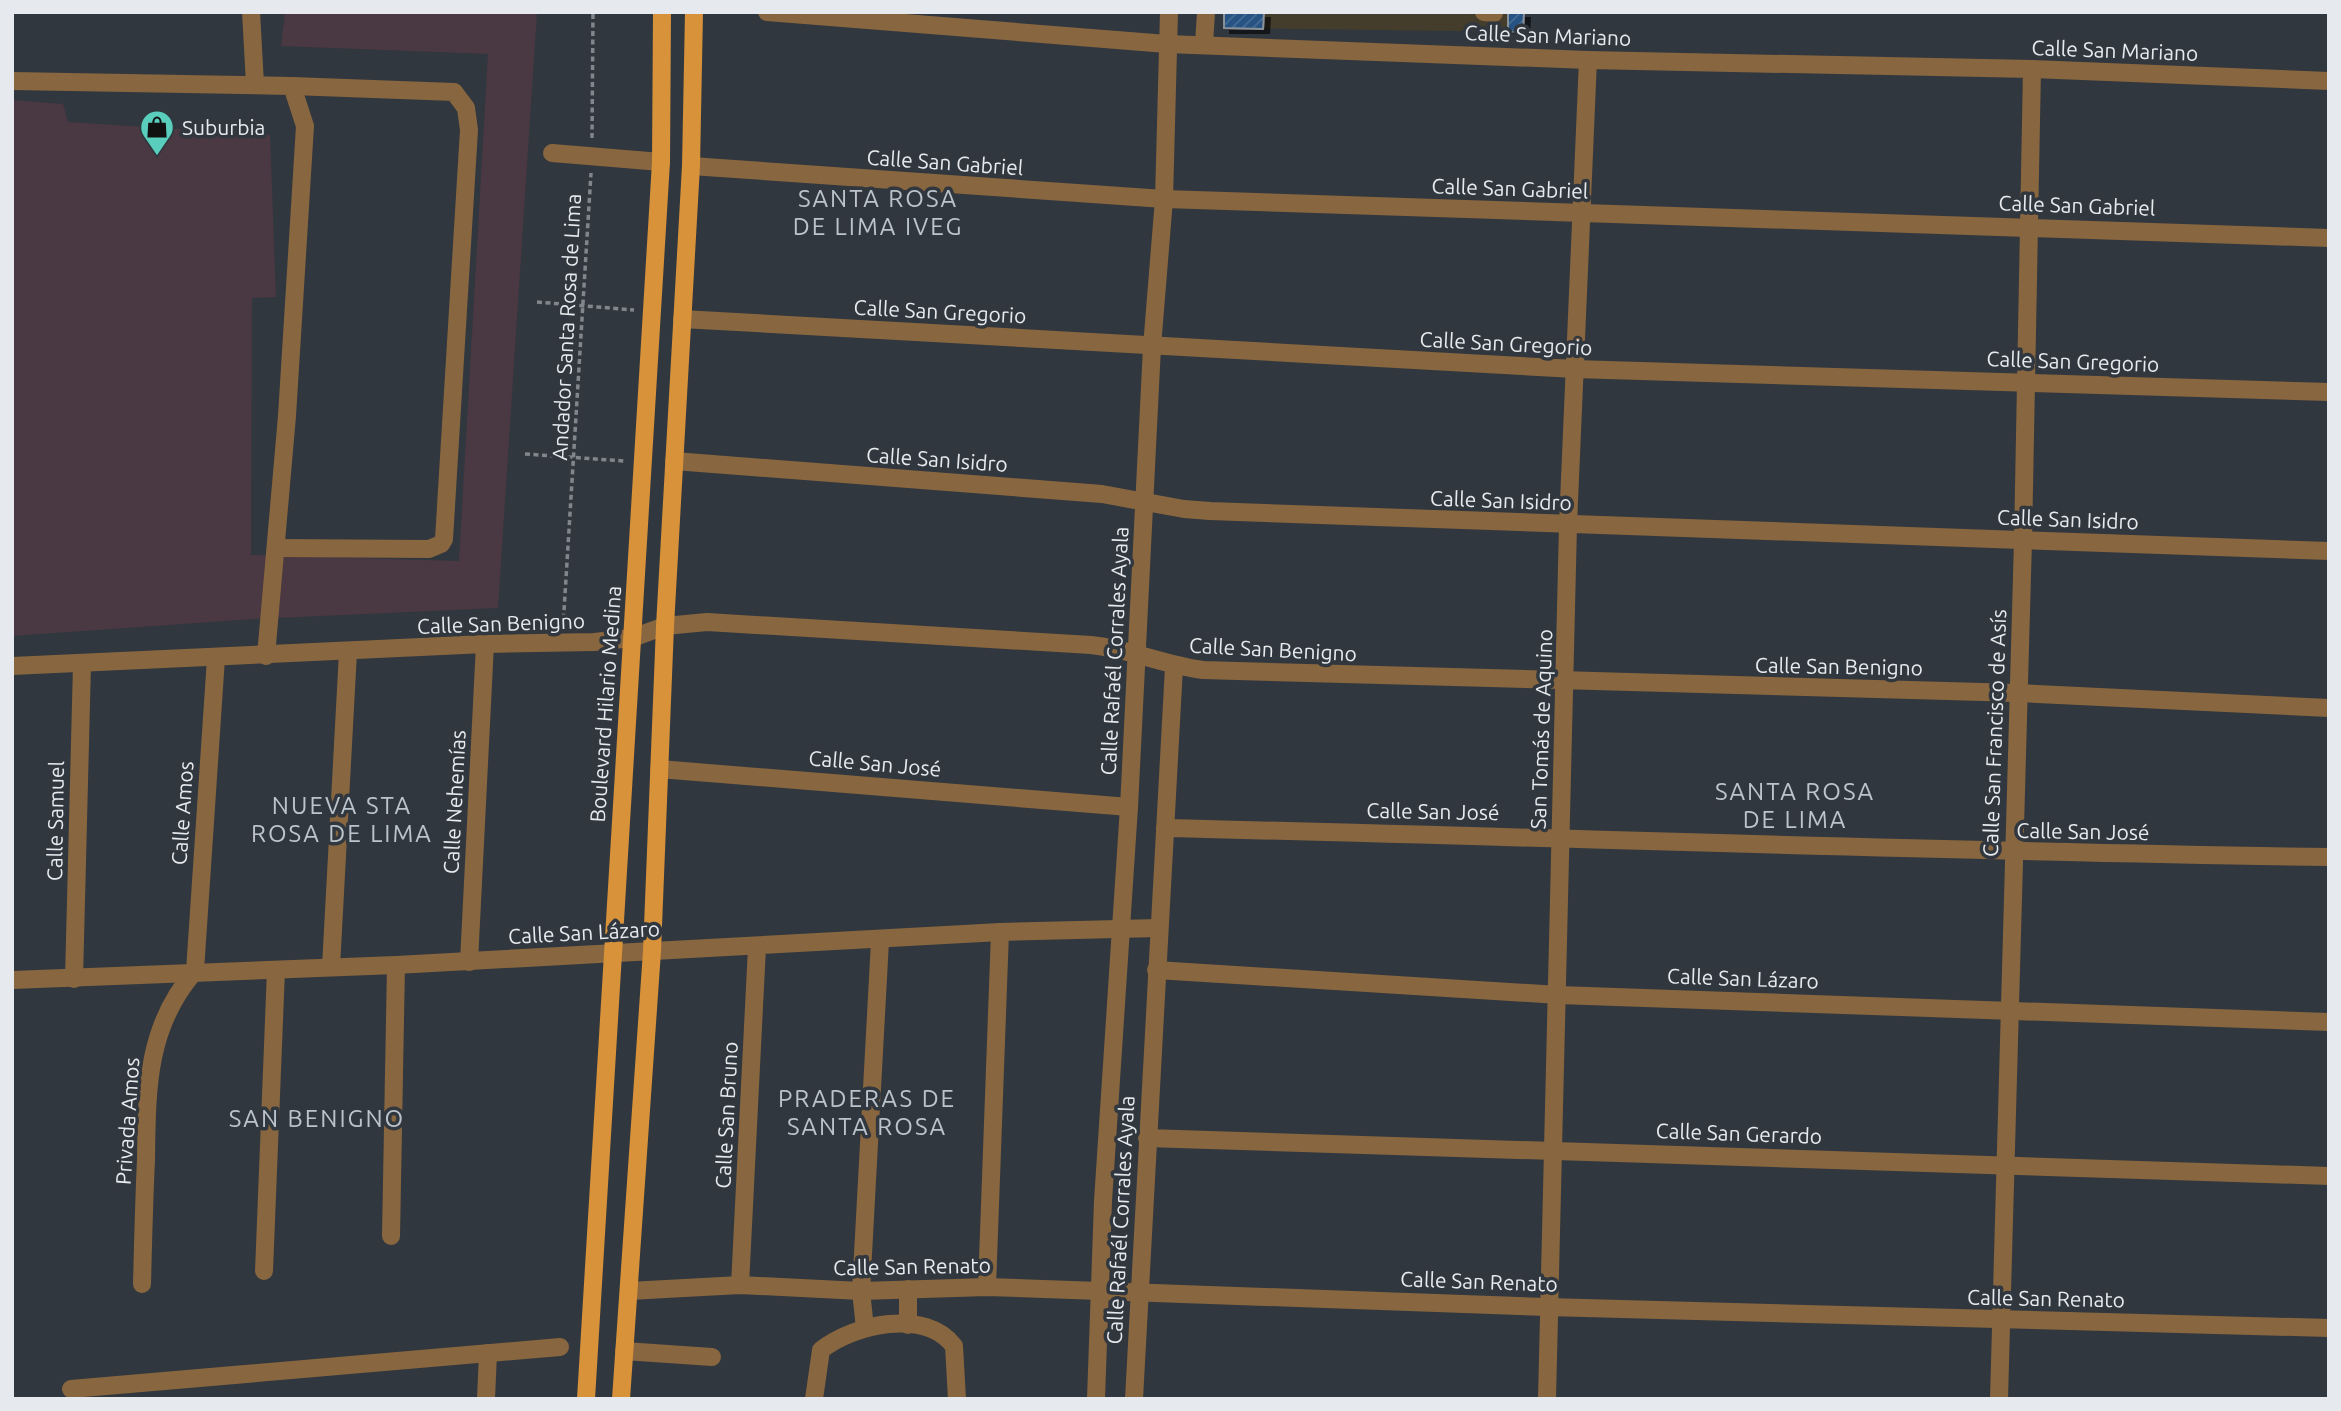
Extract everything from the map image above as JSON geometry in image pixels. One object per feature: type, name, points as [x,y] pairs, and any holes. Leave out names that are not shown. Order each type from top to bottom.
[{"type":"main road","name":"Boulevard Hilario Medina","points":[[586,1399],[661,162],[662,12]]},
{"type":"main road","points":[[621,1399],[652,951],[665,626],[691,166],[694,12]]},
{"type":"street","points":[[251,12],[255,84]]},
{"type":"street","name":"Calle San Mariano","points":[[767,12],[957,19],[1167,44],[1588,60],[2032,69],[2329,81]]},
{"type":"street","name":"Calle Rafaél Corrales Ayala","points":[[1096,1399],[1099,1291],[1129,807],[1152,347],[1164,199],[1169,12]]},
{"type":"street","points":[[1204,44],[1206,12]]},
{"type":"street","points":[[1484,12],[1494,13]]},
{"type":"street","name":"San Tomás de Aquino","points":[[1547,1399],[1547,1307],[1559,995],[1568,525],[1588,60]]},
{"type":"street","name":"Calle San Francisco de Asís","points":[[1999,1399],[2012,853],[2024,540],[2032,69]]},
{"type":"street","points":[[12,81],[255,84],[454,93],[466,108],[469,130],[444,539],[441,544],[429,549],[276,548]]},
{"type":"street","points":[[266,656],[305,126],[292,86]]},
{"type":"street","points":[[552,153],[661,162]]},
{"type":"street","name":"Calle San Gabriel","points":[[691,166],[1164,199],[2329,238]]},
{"type":"street","name":"Calle San Gregorio","points":[[682,319],[1575,369],[2329,392]]},
{"type":"street","name":"Calle San Isidro","points":[[674,461],[1144,500],[1184,509],[2329,551]]},
{"type":"street","name":"Calle San Benigno","points":[[12,666],[485,644],[562,643],[632,638],[665,626],[721,623],[1091,645],[1137,653],[1174,667],[1566,683],[2018,693],[2329,708]]},
{"type":"street","name":"Calle Nehemías","points":[[469,961],[485,644]]},
{"type":"street","points":[[331,967],[348,652]]},
{"type":"street","name":"Calle Amos","points":[[195,971],[216,658]]},
{"type":"street","name":"Calle Samuel","points":[[74,979],[82,664]]},
{"type":"street","name":"Calle Rafaél Corrales Ayala","points":[[1134,1399],[1174,667]]},
{"type":"street","name":"Calle San José","points":[[659,769],[1129,807]]},
{"type":"street","name":"Calle San José","points":[[1165,828],[1560,837],[2012,853],[2329,857]]},
{"type":"street","name":"Calle San Lázaro","points":[[12,980],[396,965],[880,941],[1000,932],[1158,928]]},
{"type":"street","points":[[987,1287],[1000,932]]},
{"type":"street","points":[[865,1328],[861,1291],[880,941]]},
{"type":"street","name":"Calle San Bruno","points":[[740,1285],[757,947]]},
{"type":"street","points":[[391,1236],[396,965]]},
{"type":"street","points":[[264,1271],[276,970]]},
{"type":"street","name":"Calle San Lázaro","points":[[1156,970],[1559,995],[2329,1022]]},
{"type":"street","name":"Privada Amos","points":[[142,1284],[147,1090],[153,1053],[175,994],[195,971]]},
{"type":"street","name":"Calle San Gerardo","points":[[1147,1138],[2329,1176]]},
{"type":"street","name":"Calle San Renato","points":[[629,1291],[740,1285],[861,1291],[987,1287],[1547,1307],[2329,1328]]},
{"type":"street","points":[[908,1289],[908,1325]]},
{"type":"street","points":[[814,1399],[821,1350],[834,1340],[865,1328],[908,1325],[937,1329],[954,1346],[957,1399]]},
{"type":"street","points":[[71,1389],[128,1392],[560,1347]]},
{"type":"street","points":[[624,1352],[712,1356]]},
{"type":"street","points":[[486,1399],[488,1353]]},
{"type":"path","name":"Andador Santa Rosa de Lima","points":[[562,643],[585,306],[592,155],[593,12]]},
{"type":"path","points":[[537,302],[650,312]]},
{"type":"path","points":[[526,454],[644,463]]},
{"type":"shaded area","points":[[285,12],[537,12],[498,608],[254,619],[12,636],[12,100],[63,104],[68,122],[270,135],[276,297],[252,298],[251,555],[459,561],[488,54],[281,46]]},
{"type":"shaded area","points":[[1224,12],[1524,12],[1523,32],[1224,28]]},
{"type":"building","points":[[1224,12],[1264,12],[1263,29],[1224,28]]},
{"type":"building","points":[[1508,12],[1524,12],[1523,32],[1508,32]]},
{"type":"place","name":"Suburbia","points":[[157,157]]},
{"type":"district","name":"SANTA ROSA DE LIMA IVEG","points":[[878,212]]},
{"type":"district","name":"SANTA ROSA DE LIMA","points":[[1795,805]]},
{"type":"district","name":"NUEVA STA ROSA DE LIMA","points":[[342,819]]},
{"type":"district","name":"PRADERAS DE SANTA ROSA","points":[[867,1112]]},
{"type":"district","name":"SAN BENIGNO","points":[[317,1118]]}]
